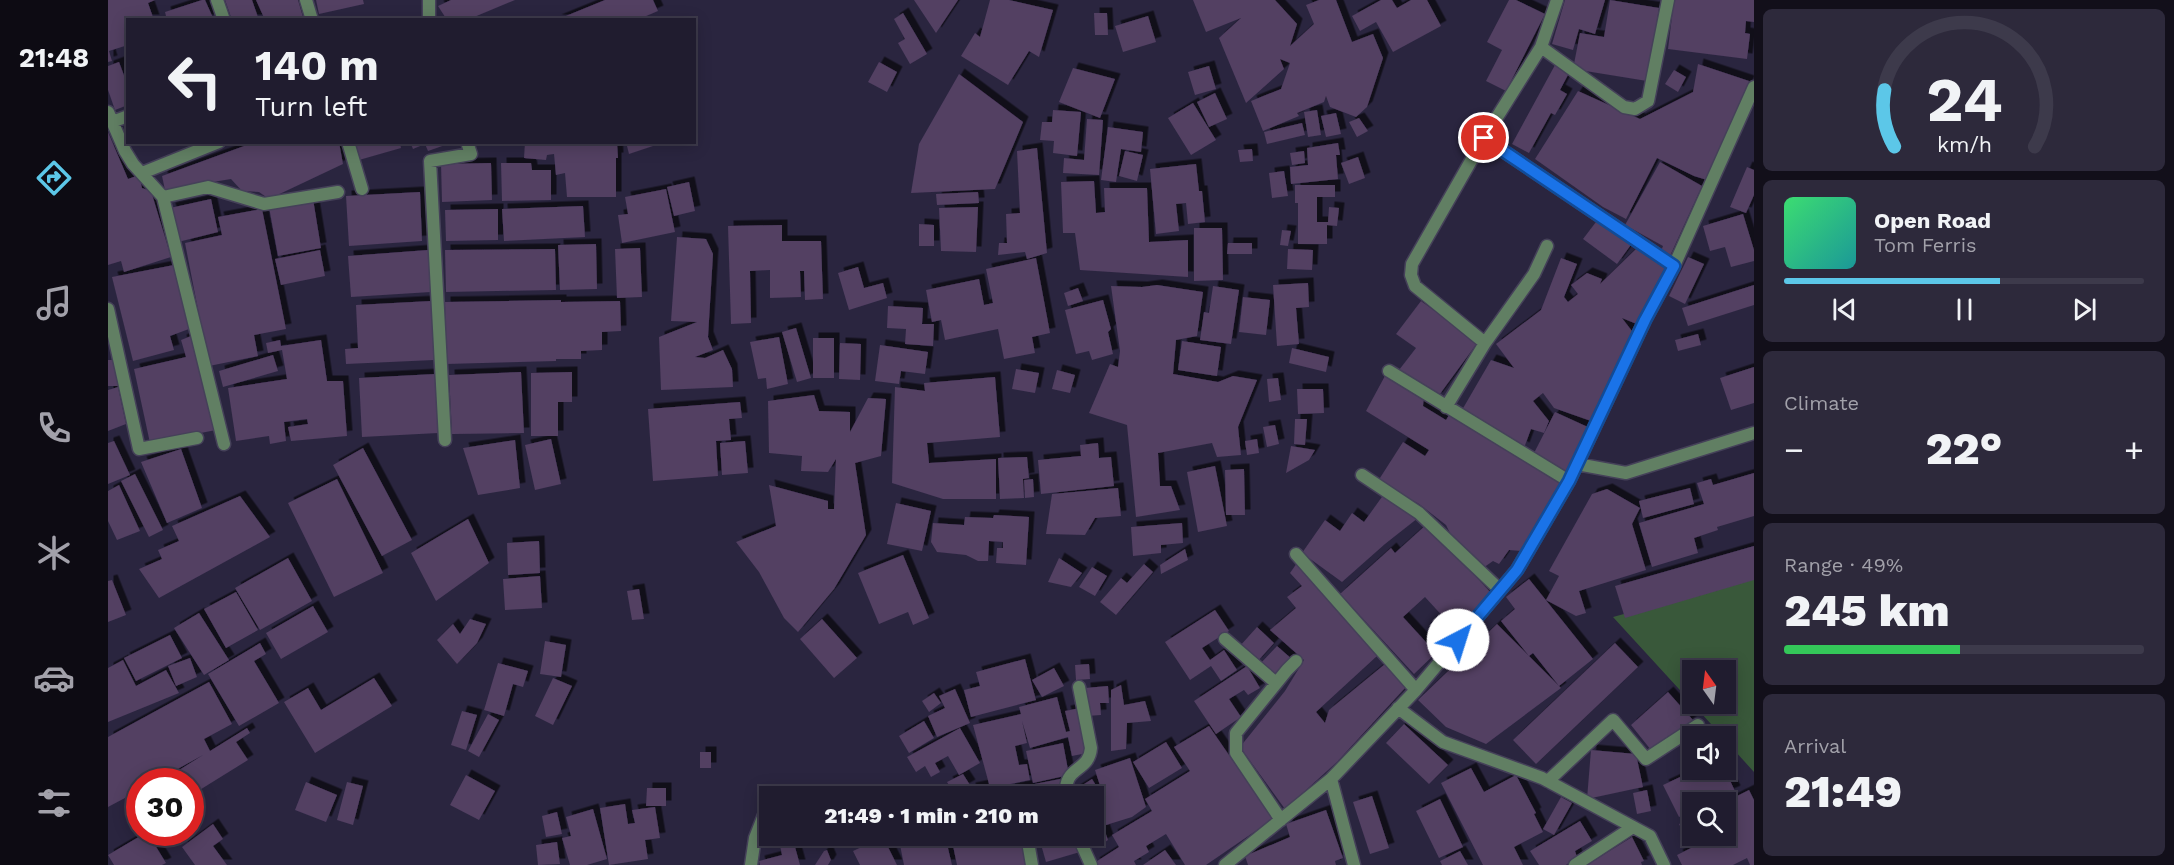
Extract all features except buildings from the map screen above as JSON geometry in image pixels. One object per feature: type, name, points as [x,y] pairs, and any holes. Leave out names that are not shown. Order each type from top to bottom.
[{"type":"street","points":[[217,0],[223,18]]},
{"type":"street","points":[[306,0],[311,18]]},
{"type":"street","points":[[429,0],[429,18]]},
{"type":"street","points":[[1485,343],[1415,286],[1412,264],[1540,46],[1557,0]]},
{"type":"street","points":[[1540,46],[1624,107],[1635,109],[1647,101],[1668,0]]},
{"type":"street","points":[[1225,865],[1331,779],[1416,690],[1517,570],[1569,481],[1645,320],[1674,266],[1754,87]]},
{"type":"street","points":[[126,116],[110,117],[125,151],[163,197],[224,444]]},
{"type":"street","points":[[1484,138],[1674,266]]},
{"type":"street","points":[[142,173],[214,144]]},
{"type":"street","points":[[349,144],[362,189]]},
{"type":"street","points":[[445,440],[430,161],[471,154],[468,144]]},
{"type":"street","points":[[163,197],[208,188],[264,204],[338,192]]},
{"type":"street","points":[[1446,407],[1485,343],[1534,274],[1547,246]]},
{"type":"street","points":[[108,309],[139,449],[197,438]]},
{"type":"street","points":[[1389,371],[1569,481]]},
{"type":"street","points":[[1577,464],[1626,473],[1754,433]]},
{"type":"street","points":[[1362,475],[1419,513],[1500,590]]},
{"type":"street","points":[[1296,554],[1416,690]]},
{"type":"street","points":[[1225,639],[1276,683]]},
{"type":"street","points":[[1281,820],[1236,753],[1236,733],[1296,661]]},
{"type":"street","points":[[1066,786],[1069,776],[1084,764],[1090,755],[1091,748],[1079,687]]},
{"type":"street","points":[[1398,708],[1443,742],[1548,781],[1650,836],[1664,865]]},
{"type":"street","points":[[1548,781],[1613,720],[1646,759],[1698,724]]},
{"type":"street","points":[[1331,779],[1353,865]]},
{"type":"street","points":[[1575,865],[1634,827]]},
{"type":"street","points":[[751,865],[759,828]]},
{"type":"street","points":[[1029,846],[1032,865]]},
{"type":"street","points":[[1082,846],[1091,865]]},
{"type":"green space","points":[[1754,578],[1754,772],[1736,752],[1736,726],[1713,726],[1702,714],[1736,714],[1736,660],[1682,660],[1682,692],[1613,617]]},
{"type":"route","points":[[1458,640],[1517,570],[1569,481],[1645,320],[1674,266],[1484,138]]}]
